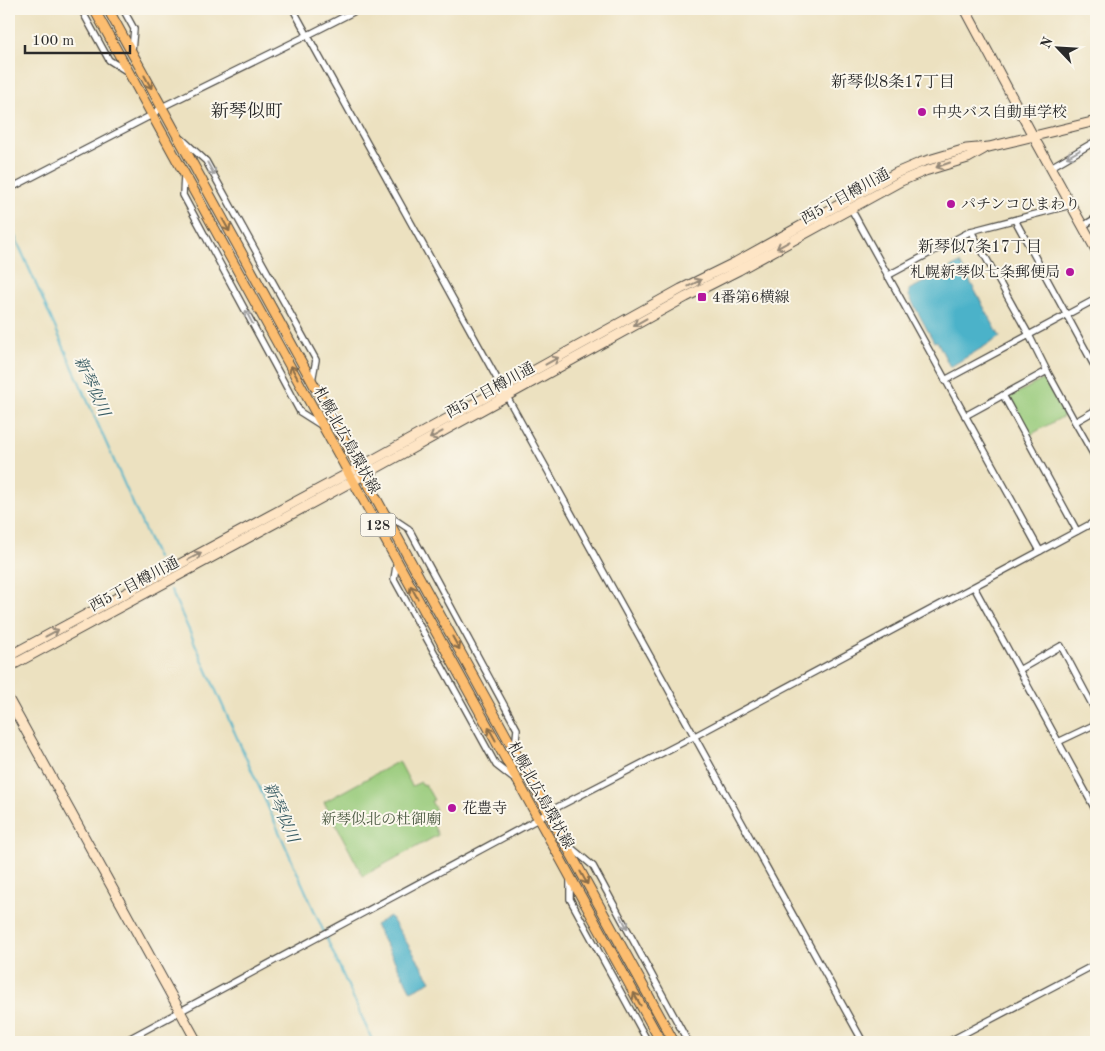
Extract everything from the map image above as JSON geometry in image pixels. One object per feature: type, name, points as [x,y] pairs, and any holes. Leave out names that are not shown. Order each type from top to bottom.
[{"type":"main road","name":"札幌北広島環状線","points":[[94,9],[661,1042]]},
{"type":"main road","name":"札幌北広島環状線","points":[[108,9],[674,1042]]},
{"type":"main road","points":[[965,9],[1096,250]]},
{"type":"main road","name":"西5丁目樽川通","points":[[9,667],[505,392],[739,270],[849,205],[900,181],[968,158],[989,147],[1096,121]]},
{"type":"main road","name":"西5丁目樽川通","points":[[9,656],[351,477]]},
{"type":"main road","points":[[9,700],[197,1042]]},
{"type":"street","points":[[81,9],[109,60],[130,74]]},
{"type":"street","points":[[123,9],[134,29],[132,53]]},
{"type":"street","points":[[293,9],[863,1042]]},
{"type":"street","points":[[9,189],[152,115],[162,107],[359,9]]},
{"type":"street","points":[[177,135],[206,161],[316,360],[312,382]]},
{"type":"street","points":[[1051,167],[1096,142]]},
{"type":"street","points":[[184,173],[183,195],[300,412],[324,427]]},
{"type":"street","points":[[849,205],[1040,551]]},
{"type":"street","points":[[888,276],[971,231],[1072,205]]},
{"type":"street","points":[[1083,226],[1096,218]]},
{"type":"street","points":[[1015,220],[1096,369]]},
{"type":"street","points":[[971,231],[1096,459]]},
{"type":"street","points":[[945,380],[1096,299]]},
{"type":"street","points":[[965,416],[1047,371]]},
{"type":"street","points":[[1003,395],[1077,531]]},
{"type":"street","points":[[1075,422],[1096,410]]},
{"type":"street","points":[[383,511],[409,529],[517,729],[514,750]]},
{"type":"street","points":[[123,1042],[548,812],[1096,521]]},
{"type":"street","points":[[974,587],[1096,811]]},
{"type":"street","points":[[1019,670],[1061,646],[1096,712]]},
{"type":"street","points":[[1058,742],[1096,724]]},
{"type":"street","points":[[564,842],[593,866],[688,1042]]},
{"type":"street","points":[[570,877],[570,899],[648,1042]]},
{"type":"street","points":[[948,1042],[1095,967]]},
{"type":"green space","points":[[1044,379],[1064,416],[1030,435],[1008,398]]},
{"type":"green space","name":"新琴似北の杜御廟","points":[[399,761],[412,786],[421,782],[423,785],[425,784],[434,800],[431,801],[436,810],[428,814],[438,835],[363,876],[324,802]]},
{"type":"water","points":[[960,263],[1000,337],[950,367],[937,341],[934,342],[909,296],[909,290]]},
{"type":"water","points":[[390,916],[431,981],[411,991],[375,925]]},
{"type":"waterway","name":"新琴似川","points":[[9,223],[157,558]]},
{"type":"waterway","name":"新琴似川","points":[[171,590],[373,1042]]},
{"type":"place","name":"中央バス自動車学校","points":[[922,112]]},
{"type":"place","name":"パチンコひまわり","points":[[951,204]]},
{"type":"place","name":"札幌新琴似七条郵便局","points":[[1070,272]]},
{"type":"place","name":"4番第6横線","points":[[702,297]]},
{"type":"place","name":"花豊寺","points":[[452,808]]},
{"type":"district","name":"新琴似8条17丁目","points":[[893,81]]},
{"type":"district","name":"新琴似町","points":[[247,111]]},
{"type":"district","name":"新琴似7条17丁目","points":[[980,246]]}]
